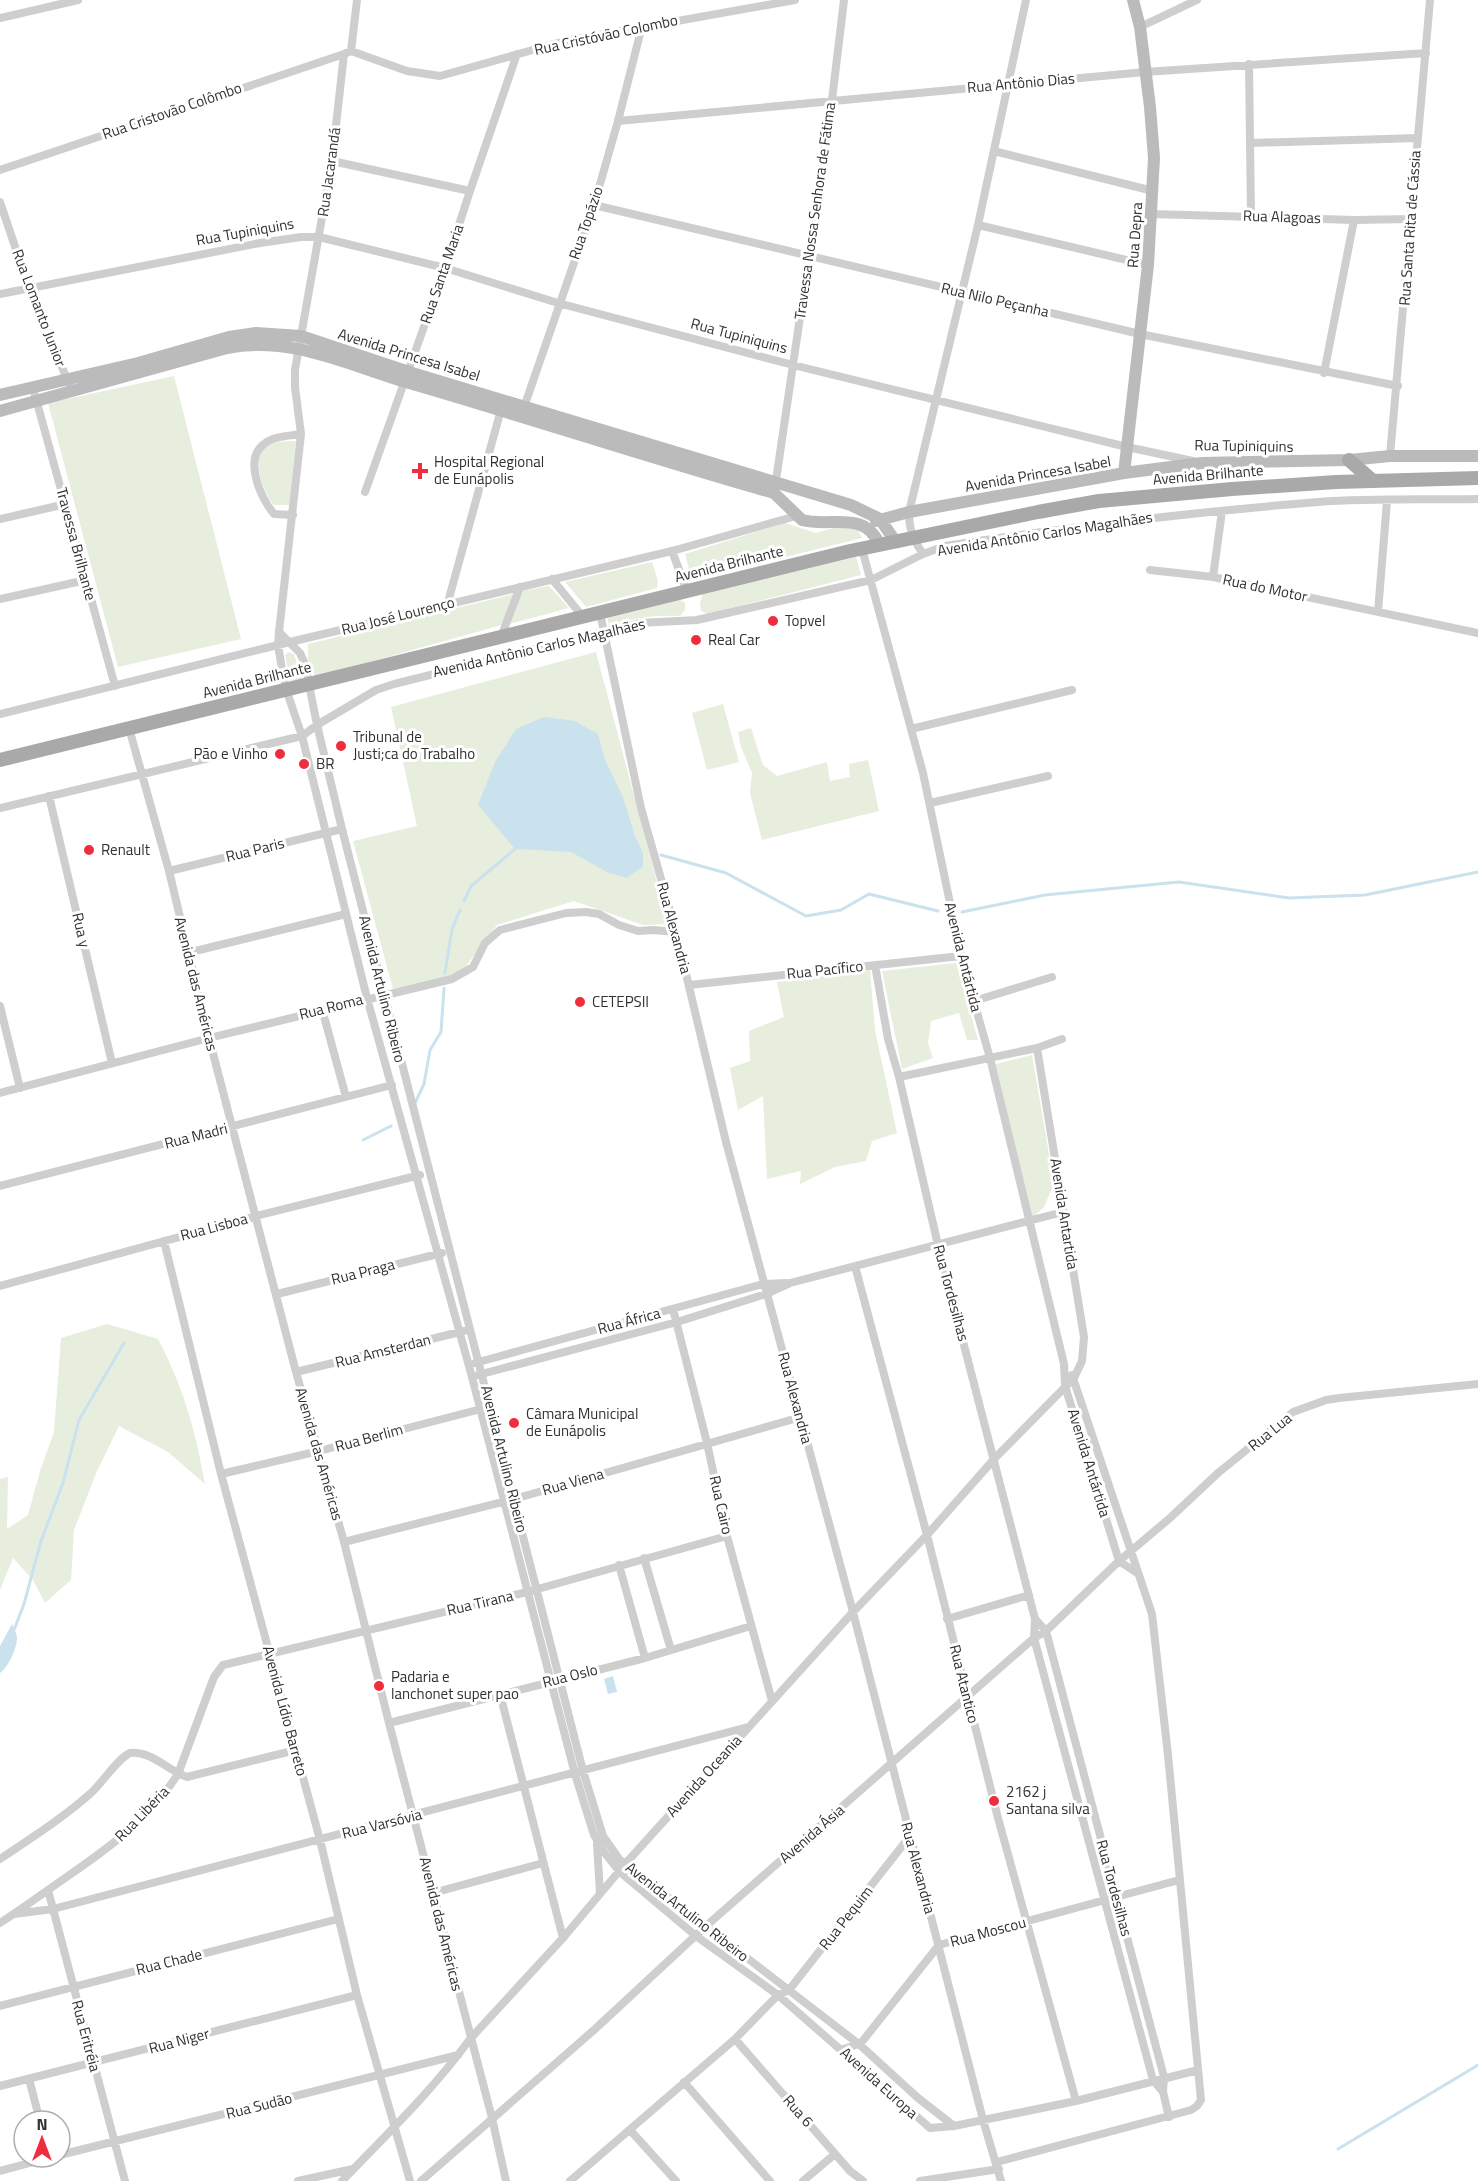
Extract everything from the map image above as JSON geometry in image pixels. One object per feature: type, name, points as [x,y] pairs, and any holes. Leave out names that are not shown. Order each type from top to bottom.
[{"type":"main road","name":"Rua Depra","points":[[1124,473],[1148,265],[1154,139],[1140,27],[1133,0]]},
{"type":"main road","name":"Avenida Princesa Isabel","points":[[0,395],[33,388],[70,386],[236,346],[300,342],[718,472],[775,488],[803,491]]},
{"type":"main road","name":"Avenida Princesa Isabel","points":[[0,411],[37,402],[70,386]]},
{"type":"main road","name":"Rua Tupiniquins","points":[[1202,463],[1348,460],[1390,456],[1478,456]]},
{"type":"main road","points":[[1348,460],[1373,481]]},
{"type":"main road","name":"Avenida Princesa Isabel","points":[[866,527],[880,519],[909,513],[1124,473],[1202,463]]},
{"type":"main road","name":"Avenida Brilhante","points":[[0,760],[895,541],[1099,501],[1232,489],[1478,478]]},
{"type":"main road","name":"Avenida Princesa Isabel","points":[[775,488],[794,514]]},
{"type":"main road","points":[[879,545],[875,535],[857,523],[805,521],[794,514],[798,497],[803,491],[851,505],[880,519],[895,541]]},
{"type":"main road","points":[[820,522],[825,512],[827,498]]},
{"type":"street","points":[[0,18],[78,0]]},
{"type":"street","name":"Rua Jacarandá","points":[[293,515],[301,434],[295,387],[300,342],[332,161],[357,0]]},
{"type":"street","name":"Rua Cristóvão Colombo","points":[[348,52],[407,71],[440,76],[565,41],[795,0]]},
{"type":"street","name":"Travessa Nossa Senhora de Fátima","points":[[775,488],[832,100],[844,0]]},
{"type":"street","points":[[923,554],[912,537],[909,513],[978,225],[1026,0]]},
{"type":"street","points":[[1140,27],[1197,0]]},
{"type":"street","name":"Rua Santa Rita de Cássia","points":[[1390,456],[1398,386],[1430,0]]},
{"type":"street","name":"Rua Topázio","points":[[522,411],[594,205],[642,27]]},
{"type":"street","name":"Rua Cristovão Colômbo","points":[[0,170],[348,52]]},
{"type":"street","name":"Rua Antônio Dias","points":[[618,122],[832,100],[1249,63],[1426,53]]},
{"type":"street","name":"Rua Santa Maria","points":[[365,492],[445,268],[517,54]]},
{"type":"street","points":[[1249,63],[1251,216]]},
{"type":"street","points":[[1251,143],[1418,138]]},
{"type":"street","points":[[994,151],[1153,191]]},
{"type":"street","points":[[332,161],[470,191]]},
{"type":"street","name":"Rua Lomanto Junior","points":[[0,202],[29,288],[70,386]]},
{"type":"street","name":"Rua Nilo Peçanha","points":[[594,205],[1140,334],[1324,373],[1398,386]]},
{"type":"street","name":"Rua Alagoas","points":[[1152,214],[1354,220],[1412,219]]},
{"type":"street","points":[[1324,373],[1354,220]]},
{"type":"street","points":[[978,225],[1148,265]]},
{"type":"street","name":"Rua Tupiniquins","points":[[0,294],[260,243],[301,237],[319,237],[445,268],[558,303],[793,365],[934,401],[1202,463]]},
{"type":"street","name":"Travessa Brilhante","points":[[33,388],[115,686]]},
{"type":"street","points":[[452,603],[448,602],[502,405]]},
{"type":"street","points":[[293,515],[274,514],[263,500],[254,468],[256,453],[266,442],[281,436],[301,434]]},
{"type":"street","name":"Avenida Antônio Carlos Magalhães","points":[[302,736],[382,687],[639,623],[697,620],[724,615],[871,580],[923,554],[945,546],[1183,514],[1319,502],[1478,499]]},
{"type":"street","points":[[1378,612],[1387,501]]},
{"type":"street","points":[[0,519],[66,504]]},
{"type":"street","points":[[1213,577],[1222,512]]},
{"type":"street","name":"Rua José Lourenço","points":[[0,714],[672,551],[794,514]]},
{"type":"street","name":"Avenida Artulino Ribeiro","points":[[293,515],[278,645],[286,689],[302,736],[367,998],[481,1409],[550,1682],[579,1773],[603,1836],[613,1852],[626,1863],[860,2045],[918,2098],[954,2126]]},
{"type":"street","name":"Avenida Antártida","points":[[862,549],[930,804],[961,956],[990,1058],[1064,1364],[1065,1386],[1119,1561]]},
{"type":"street","points":[[672,551],[687,591]]},
{"type":"street","name":"Rua do Motor","points":[[1150,570],[1213,577],[1478,633]]},
{"type":"street","points":[[552,579],[583,617]]},
{"type":"street","points":[[0,600],[86,580]]},
{"type":"street","points":[[501,637],[520,587]]},
{"type":"street","name":"Rua Alexandria","points":[[600,613],[641,808],[676,933],[726,1142],[853,1612],[983,2120],[1001,2181]]},
{"type":"street","name":"Avenida Artulino Ribeiro","points":[[279,632],[290,642],[302,659],[310,684],[317,725],[342,829],[560,1679],[579,1773],[596,1840],[620,1872],[696,1936]]},
{"type":"street","points":[[911,729],[1072,690]]},
{"type":"street","name":"Avenida das Américas","points":[[129,728],[169,871],[187,953],[296,1372],[344,1542],[492,2118],[506,2181]]},
{"type":"street","points":[[0,808],[302,736]]},
{"type":"street","points":[[930,804],[1048,776]]},
{"type":"street","name":"Rua y","points":[[49,796],[112,1063]]},
{"type":"street","name":"Rua Paris","points":[[169,871],[342,829]]},
{"type":"street","name":"Rua Roma","points":[[0,1093],[458,976],[473,966],[485,943],[500,930],[566,913],[599,914],[619,925],[638,931],[676,933]]},
{"type":"street","points":[[187,953],[346,914]]},
{"type":"street","name":"Rua Pacífico","points":[[689,985],[961,956]]},
{"type":"street","name":"Rua Tordesilhas","points":[[875,965],[888,1039],[938,1245],[1035,1619],[1034,1638],[1153,2080],[1163,2092]]},
{"type":"street","points":[[974,1001],[1052,977]]},
{"type":"street","points":[[0,1006],[20,1088]]},
{"type":"street","points":[[322,1009],[346,1097]]},
{"type":"street","points":[[899,1077],[1037,1048],[1062,1039]]},
{"type":"street","name":"Avenida Antartida","points":[[1037,1048],[1084,1337],[1082,1361],[1074,1378]]},
{"type":"street","name":"Rua Madri","points":[[0,1186],[392,1085]]},
{"type":"street","name":"Rua Lisboa","points":[[0,1286],[256,1216],[429,1173]]},
{"type":"street","name":"Rua África","points":[[472,1377],[677,1322],[766,1294],[790,1283],[1029,1223],[1063,1212]]},
{"type":"street","name":"Avenida Lídio Barreto","points":[[164,1241],[221,1474],[320,1839],[357,1995],[410,2181]]},
{"type":"street","name":"Rua Praga","points":[[277,1294],[449,1251]]},
{"type":"street","name":"Rua Atantico","points":[[855,1266],[927,1535],[1025,1922],[1076,2101]]},
{"type":"street","name":"Rua África","points":[[469,1365],[763,1284],[790,1283]]},
{"type":"street","name":"Rua Cairo","points":[[672,1310],[677,1322],[728,1536],[772,1701]]},
{"type":"street","name":"Rua Amsterdan","points":[[296,1372],[470,1329]]},
{"type":"street","name":"Avenida Antártida","points":[[1064,1364],[1074,1378],[1152,1614],[1201,2095],[1200,2103],[1191,2110],[1169,2117]]},
{"type":"street","name":"Avenida Oceania","points":[[342,2181],[394,2127],[458,2055],[470,2038],[563,1938],[626,1863],[748,1727],[927,1535],[995,1458],[1074,1378]]},
{"type":"street","name":"Rua Lua","points":[[1132,1551],[1218,1473],[1293,1412],[1339,1398],[1478,1384]]},
{"type":"street","name":"Rua Berlim","points":[[221,1474],[481,1409]]},
{"type":"street","name":"Rua Viena","points":[[344,1542],[514,1499],[801,1417]]},
{"type":"street","name":"Rua Tirana","points":[[230,1663],[527,1592],[728,1536]]},
{"type":"street","name":"Avenida Ásia","points":[[421,2181],[594,2030],[706,1926],[1034,1638],[1046,1631],[1132,1551]]},
{"type":"street","points":[[644,1558],[671,1650]]},
{"type":"street","points":[[1119,1561],[1137,1573]]},
{"type":"street","points":[[619,1565],[645,1658]]},
{"type":"street","points":[[947,1619],[1029,1595]]},
{"type":"street","name":"Rua Tordesilhas","points":[[1035,1619],[1046,1631],[1164,2077],[1163,2092],[1169,2117]]},
{"type":"street","name":"Rua Oslo","points":[[389,1723],[645,1658],[751,1626]]},
{"type":"street","name":"Rua Libéria","points":[[0,1923],[123,1837],[156,1803],[178,1774],[214,1677],[223,1665],[230,1663]]},
{"type":"street","points":[[500,1694],[563,1938]]},
{"type":"street","name":"Rua Varsóvia","points":[[14,1914],[53,1909],[748,1727]]},
{"type":"street","points":[[0,1858],[60,1818],[91,1792],[121,1759],[130,1753],[148,1755],[178,1774],[187,1777],[296,1750]]},
{"type":"street","name":"Rua Pequim","points":[[778,1995],[789,1990],[910,1836]]},
{"type":"street","points":[[596,1840],[600,1893]]},
{"type":"street","points":[[433,1893],[543,1863]]},
{"type":"street","name":"Rua Moscou","points":[[860,2045],[939,1945],[1179,1880]]},
{"type":"street","name":"Rua Eritréia","points":[[48,1890],[125,2181]]},
{"type":"street","name":"Rua Chade","points":[[0,2006],[338,1919]]},
{"type":"street","name":"Avenida Europa","points":[[696,1936],[778,1995],[931,2128],[954,2126],[1076,2101],[1198,2070]]},
{"type":"street","name":"Rua Niger","points":[[0,2086],[357,1995]]},
{"type":"street","points":[[570,2181],[735,2038],[778,1995]]},
{"type":"street","name":"Rua 6","points":[[735,2038],[850,2171],[863,2181]]},
{"type":"street","points":[[842,2050],[860,2045]]},
{"type":"street","name":"Rua Sudão","points":[[72,2152],[458,2055]]},
{"type":"street","points":[[29,2079],[37,2109]]},
{"type":"street","points":[[684,2082],[770,2181]]},
{"type":"street","points":[[920,2181],[998,2166],[1169,2117]]},
{"type":"street","points":[[630,2130],[676,2181]]},
{"type":"street","points":[[803,2181],[835,2154]]},
{"type":"street","points":[[298,2181],[353,2169]]},
{"type":"street","points":[[579,2174],[586,2181]]},
{"type":"green space","points":[[174,376],[241,639],[118,667],[48,403]]},
{"type":"green space","points":[[296,441],[289,505],[274,505],[262,483],[259,457],[262,451],[271,444]]},
{"type":"green space","points":[[785,523],[816,533],[837,527],[856,527],[862,538],[692,580],[685,554]]},
{"type":"green space","points":[[856,557],[861,575],[708,614],[701,611],[700,603],[703,594]]},
{"type":"green space","points":[[652,562],[658,581],[657,588],[586,607],[565,582]]},
{"type":"green space","points":[[549,586],[569,608],[510,624],[522,591]]},
{"type":"green space","points":[[514,594],[502,625],[315,677],[308,659],[308,644]]},
{"type":"green space","points":[[679,599],[685,603],[685,610],[680,616],[627,620],[609,625],[607,616]]},
{"type":"green space","points":[[288,652],[294,654],[302,679],[290,681],[285,655]]},
{"type":"green space","points":[[596,652],[668,924],[643,925],[574,901],[497,925],[457,978],[393,989],[353,841],[417,826],[391,707]]},
{"type":"green space","points":[[723,704],[739,762],[707,770],[692,713]]},
{"type":"green space","points":[[751,728],[763,765],[777,776],[827,762],[830,781],[850,777],[849,764],[868,760],[879,811],[762,840],[750,793],[752,773],[741,747],[738,732]]},
{"type":"green space","points":[[956,963],[978,1040],[967,1040],[959,1013],[931,1021],[928,1043],[933,1058],[902,1069],[882,971]]},
{"type":"green space","points":[[870,970],[875,1030],[897,1133],[872,1141],[866,1161],[835,1167],[800,1184],[801,1171],[767,1179],[763,1096],[738,1110],[730,1068],[750,1061],[749,1031],[784,1017],[777,982]]},
{"type":"green space","points":[[1032,1055],[1054,1183],[1044,1207],[1032,1218],[996,1064]]},
{"type":"green space","points":[[107,1324],[158,1339],[175,1375],[187,1410],[205,1484],[168,1452],[119,1426],[97,1471],[74,1530],[71,1580],[45,1603],[33,1580],[13,1558],[0,1590],[0,1479],[8,1477],[7,1529],[28,1515],[54,1432],[61,1338]]},
{"type":"water","points":[[544,717],[575,721],[598,734],[605,760],[623,797],[635,836],[643,853],[643,867],[626,878],[607,872],[571,852],[515,849],[478,805],[495,762],[516,729]]},
{"type":"water","points":[[12,1624],[17,1642],[9,1662],[0,1673],[0,1646]]},
{"type":"water","points":[[613,1676],[617,1692],[608,1694],[604,1679]]},
{"type":"waterway","points":[[464,901],[471,886],[515,849]]},
{"type":"waterway","points":[[661,855],[726,873],[806,916],[841,910],[869,894],[938,911]]},
{"type":"waterway","points":[[962,912],[1045,895],[1179,882],[1289,898],[1365,895],[1478,872]]},
{"type":"waterway","points":[[445,973],[452,929],[460,910]]},
{"type":"waterway","points":[[415,1103],[424,1084],[430,1050],[441,1032],[444,988]]},
{"type":"waterway","points":[[363,1140],[391,1126]]},
{"type":"waterway","points":[[14,1630],[24,1604],[41,1541],[63,1483],[79,1420],[124,1343]]},
{"type":"waterway","points":[[1338,2149],[1478,2065]]},
{"type":"place","name":"Hospital Regional de Eunápolis","points":[[420,471]]},
{"type":"place","name":"Topvel","points":[[773,621]]},
{"type":"place","name":"Real Car","points":[[696,640]]},
{"type":"place","name":"Tribunal de Justi;ca do Trabalho","points":[[341,746]]},
{"type":"place","name":"Pão e Vinho","points":[[280,754]]},
{"type":"place","name":"BR","points":[[304,764]]},
{"type":"place","name":"Renault","points":[[89,850]]},
{"type":"place","name":"CETEPSII","points":[[580,1002]]},
{"type":"place","name":"Câmara Municipal de Eunápolis","points":[[514,1423]]},
{"type":"place","name":"Padaria e lanchonet super pao","points":[[379,1686]]},
{"type":"place","name":"2162 j Santana silva","points":[[994,1801]]}]
